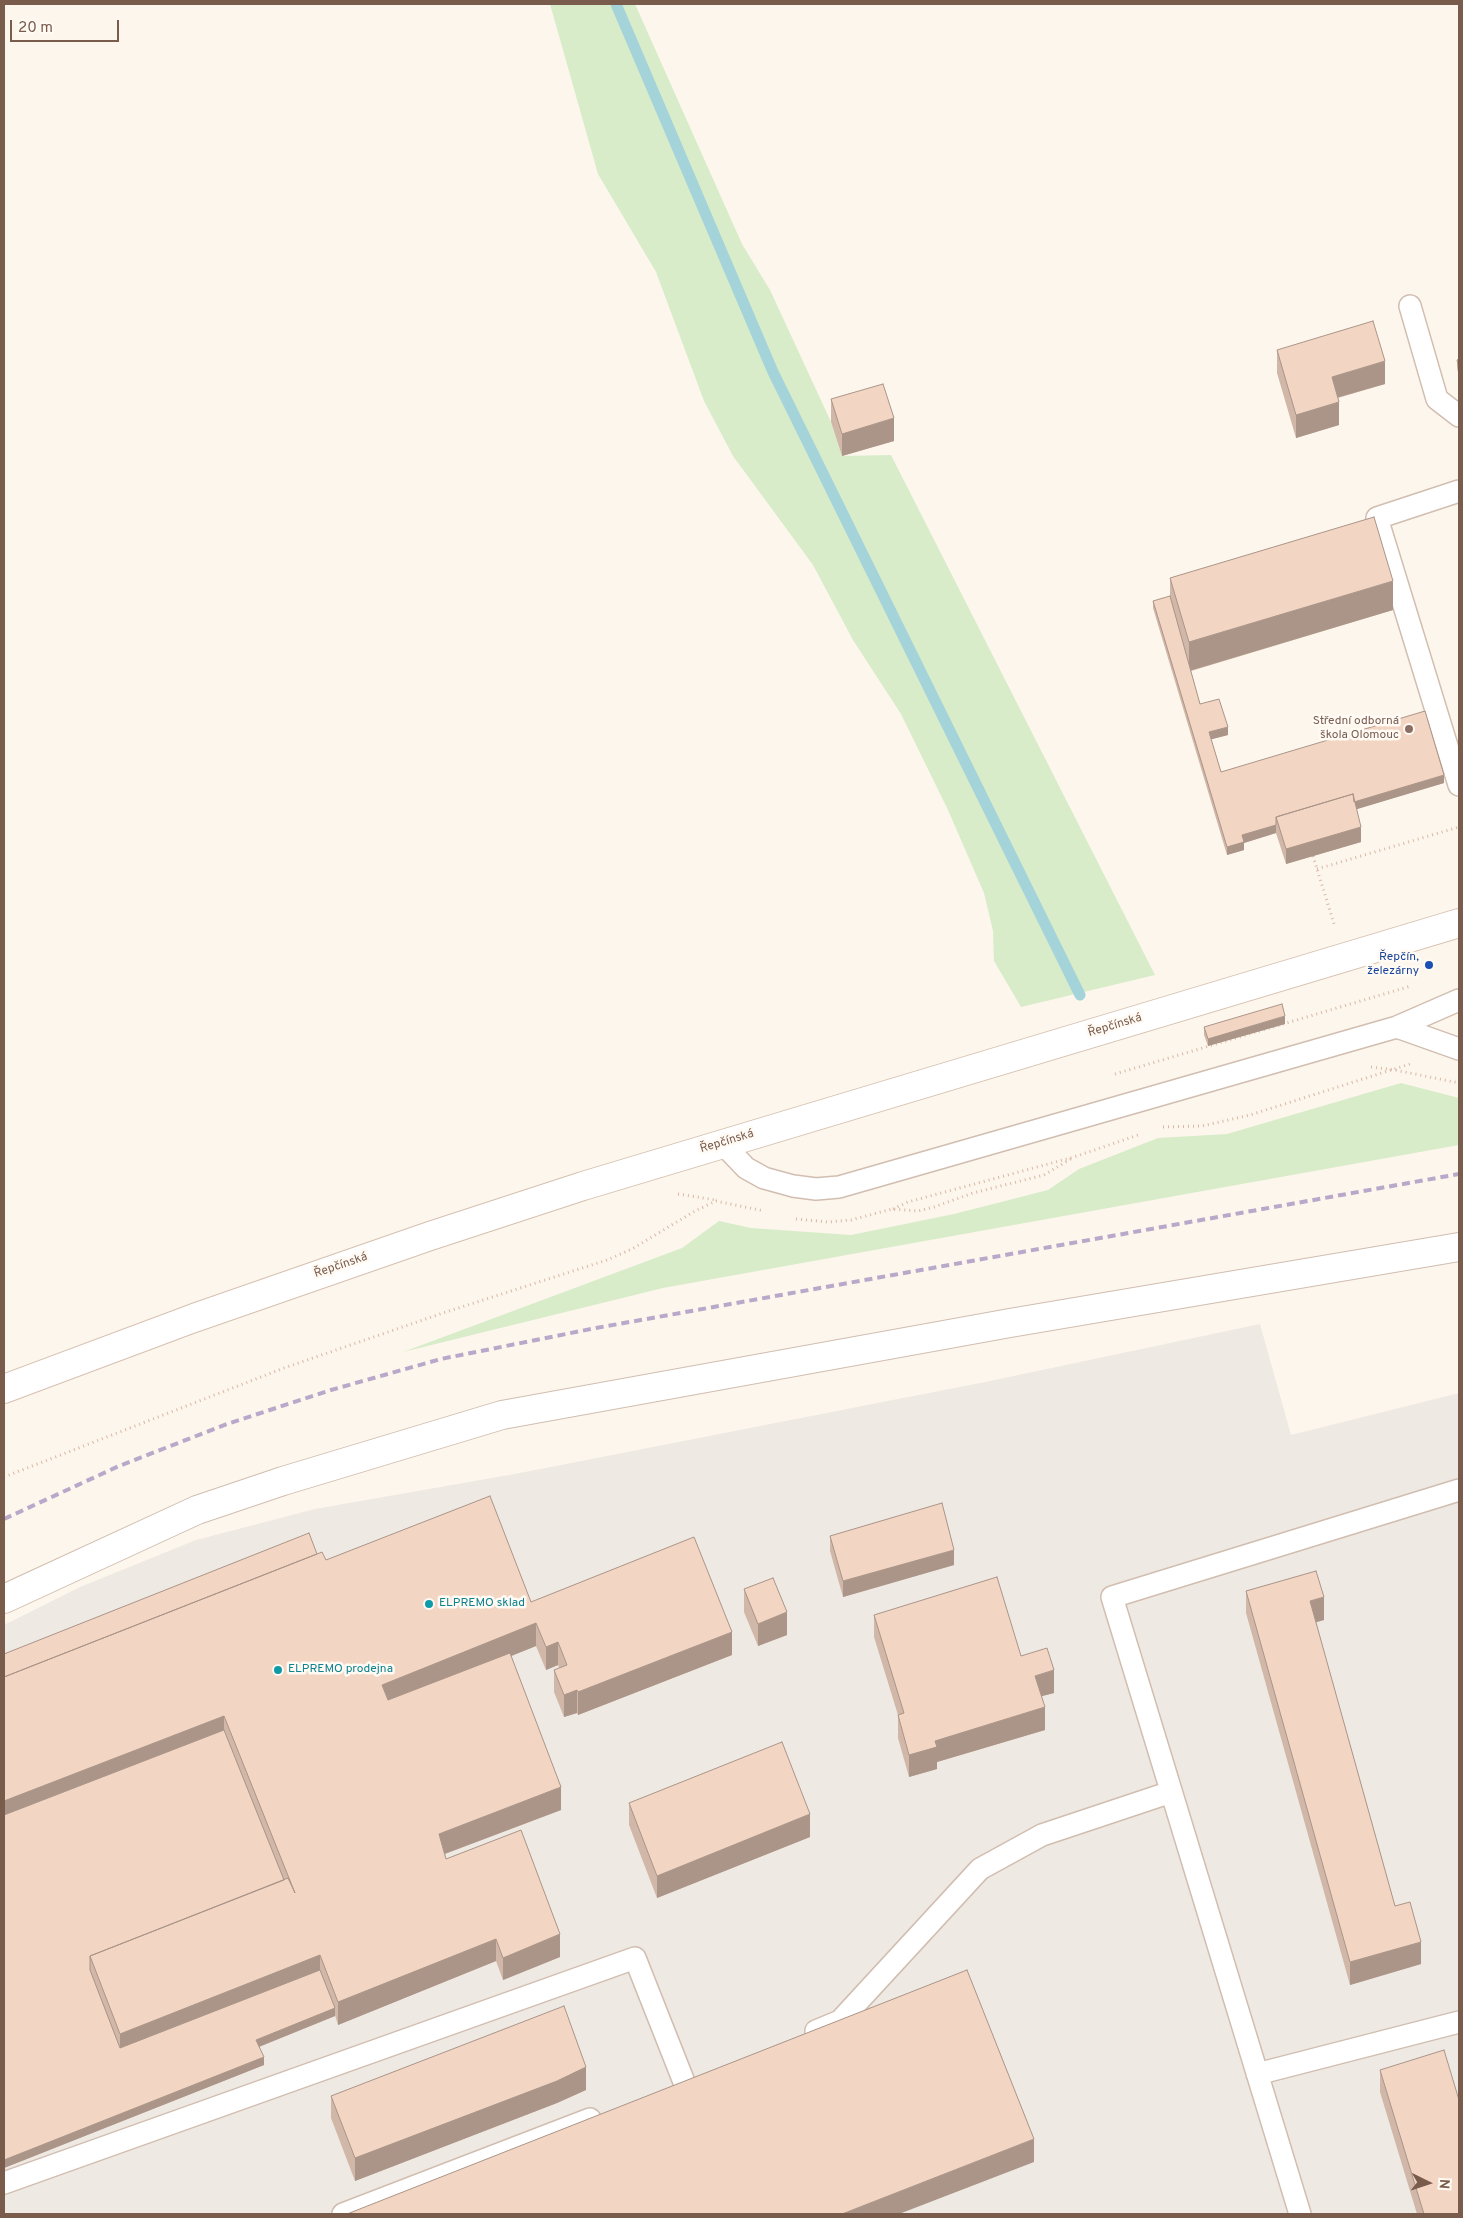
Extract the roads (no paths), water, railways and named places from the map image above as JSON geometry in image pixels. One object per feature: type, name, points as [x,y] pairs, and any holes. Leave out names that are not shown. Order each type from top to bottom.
[{"type":"street","name":"Řepčínská","points":[[4,1389],[194,1318],[430,1236],[583,1186],[1459,923]]},
{"type":"street","points":[[4,1599],[197,1510],[283,1481],[502,1415],[1010,1323],[1459,1247]]},
{"type":"lane","points":[[1410,306],[1438,399],[1459,416]]},
{"type":"lane","points":[[1459,491],[1376,518],[1459,785]]},
{"type":"lane","points":[[723,1144],[746,1168],[764,1178],[809,1188],[840,1187],[1397,1026],[1459,1000]]},
{"type":"lane","points":[[1397,1026],[1459,1049]]},
{"type":"lane","points":[[1300,2214],[1112,1597],[1459,1490]]},
{"type":"lane","points":[[794,2039],[840,2021],[980,1869],[1042,1835],[1171,1792]]},
{"type":"lane","points":[[4,2182],[635,1958],[684,2082]]},
{"type":"lane","points":[[1257,2074],[1459,2022]]},
{"type":"lane","points":[[343,2214],[610,2111]]},
{"type":"waterway","points":[[616,4],[773,372],[1080,995]]},
{"type":"railway","points":[[4,1519],[119,1466],[227,1424],[331,1390],[441,1359],[596,1328],[1459,1174]]},
{"type":"place","name":"Střední odborná škola Olomouc","points":[[1409,729]]},
{"type":"place","name":"Řepčín, železárny","points":[[1429,965]]},
{"type":"place","name":"ELPREMO sklad","points":[[429,1604]]},
{"type":"place","name":"ELPREMO prodejna","points":[[278,1670]]}]
